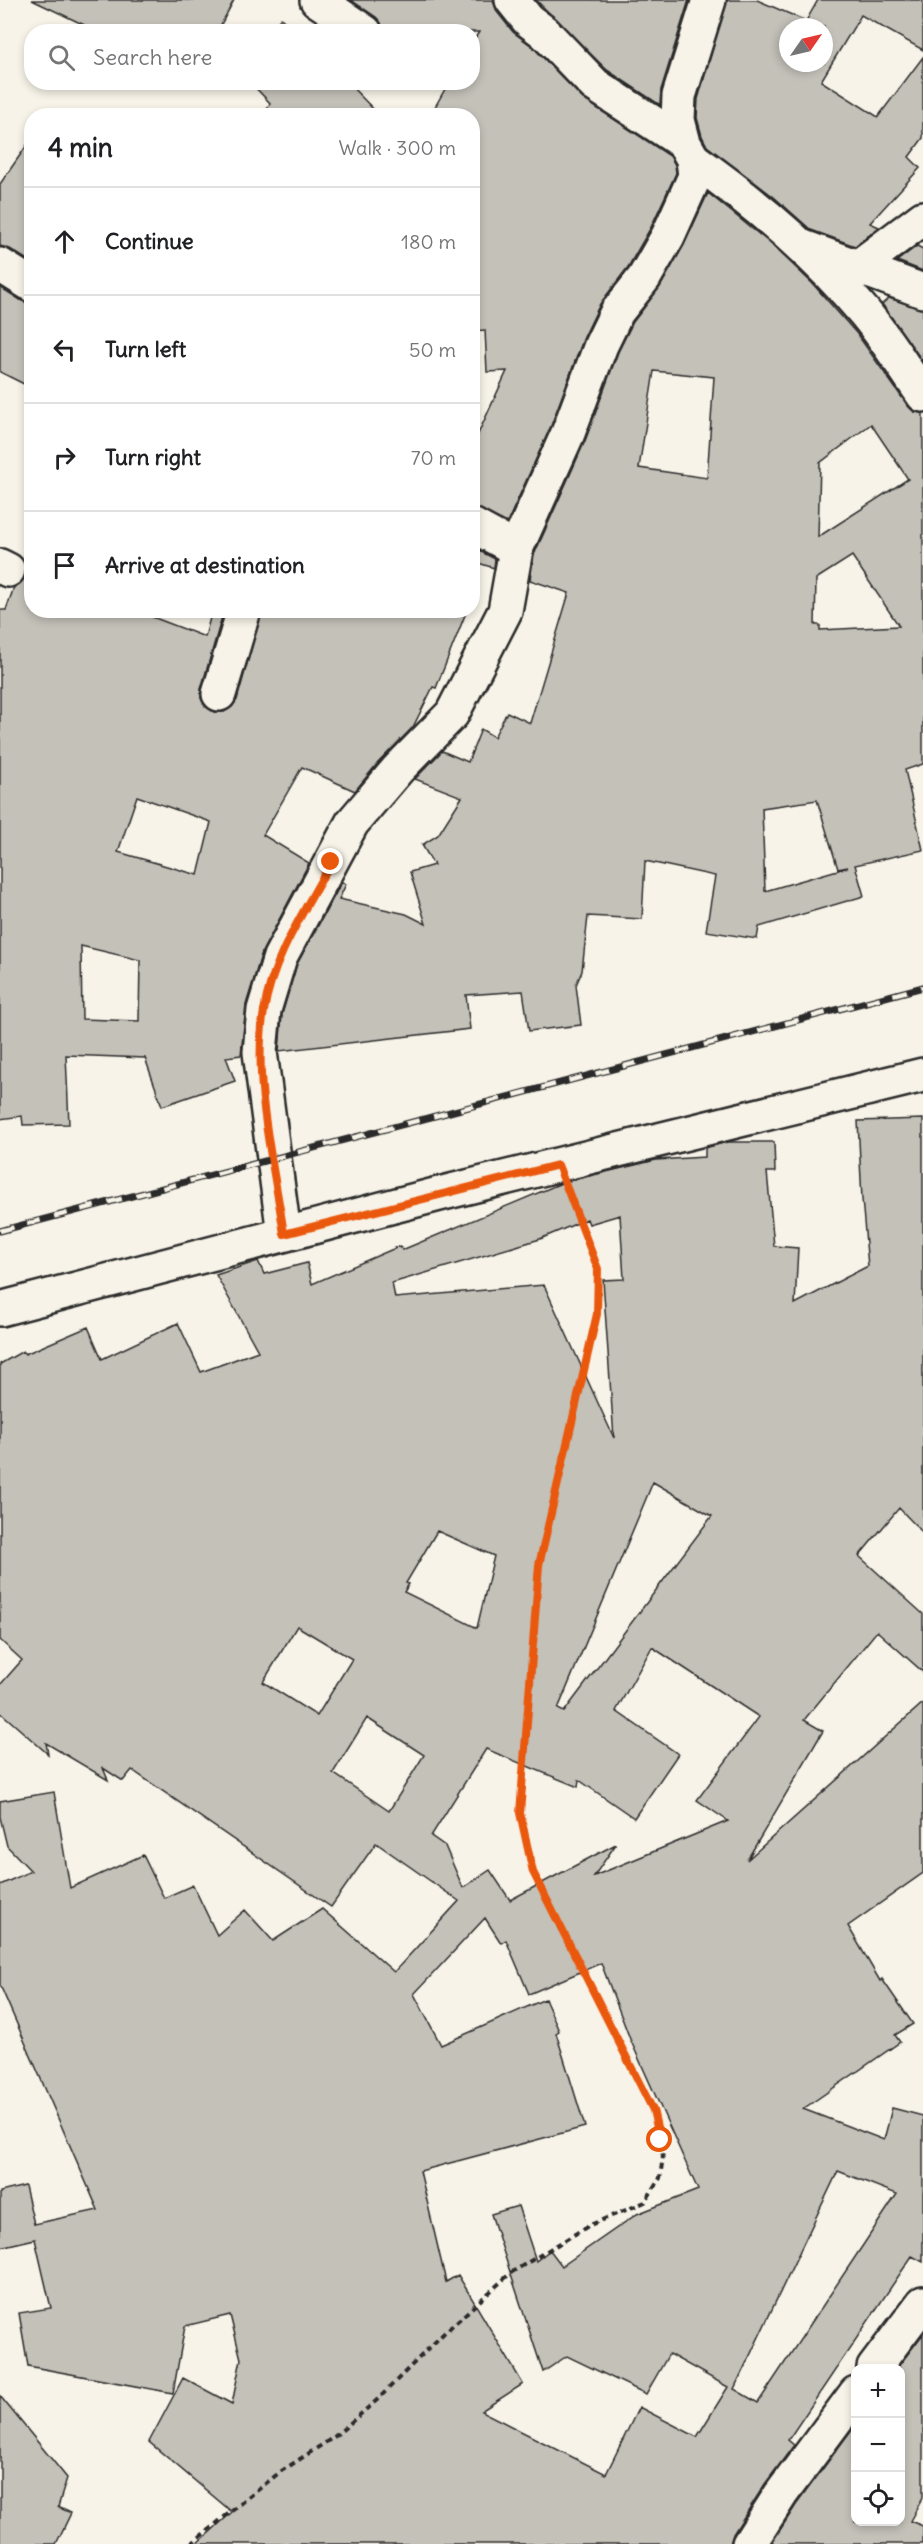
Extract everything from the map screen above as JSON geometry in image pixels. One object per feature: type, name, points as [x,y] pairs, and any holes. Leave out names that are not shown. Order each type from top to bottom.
[{"type":"street","points":[[316,0],[353,24]]},
{"type":"street","points":[[512,0],[528,20],[544,32],[595,86],[689,151],[801,246],[864,313],[923,395]]},
{"type":"street","points":[[284,1234],[260,1052],[264,1010],[280,957],[352,824],[398,769],[452,714],[505,611],[516,549],[568,433],[601,345],[613,320],[644,278],[695,176],[678,120],[679,96],[709,0]]},
{"type":"street","points":[[858,266],[923,218]]},
{"type":"street","points":[[801,246],[923,291]]},
{"type":"street","points":[[0,265],[24,280]]},
{"type":"street","points":[[480,529],[516,549]]},
{"type":"street","points":[[219,694],[242,618]]},
{"type":"street","points":[[0,1309],[284,1234],[923,1075]]},
{"type":"street","points":[[877,2364],[923,2303]]},
{"type":"street","points":[[749,2544],[781,2493],[851,2398]]},
{"type":"path","points":[[191,2544],[280,2472],[334,2437],[377,2400],[445,2332],[512,2272],[590,2224],[645,2202],[660,2178],[663,2156],[653,2110],[533,1872],[520,1813],[539,1565],[597,1314],[598,1269],[558,1165]]},
{"type":"building","points":[[32,0],[234,0],[221,24],[82,24]]},
{"type":"building","points":[[351,0],[493,0],[497,12],[513,32],[532,46],[582,98],[670,156],[675,165],[676,173],[651,227],[628,267],[600,304],[584,337],[551,426],[507,523],[480,510],[480,430],[507,371],[487,372],[485,330],[480,330],[480,108],[434,108],[445,90],[480,90],[480,24],[381,24],[376,17]]},
{"type":"building","points":[[536,0],[689,0],[661,90],[660,105],[607,70]]},
{"type":"building","points":[[727,0],[757,0],[799,18],[779,18],[779,72],[826,72],[821,81],[878,117],[923,57],[923,138],[909,157],[920,168],[870,223],[879,227],[855,246],[811,230],[774,197],[707,146],[697,118],[698,99]]},
{"type":"building","points":[[818,0],[923,0],[923,50],[861,15],[833,61],[833,18],[808,18]]},
{"type":"building","points":[[281,18],[287,24],[275,24]]},
{"type":"building","points":[[258,90],[355,90],[372,108],[268,108],[270,103]]},
{"type":"building","points":[[24,150],[24,258],[0,246],[0,184]]},
{"type":"building","points":[[708,193],[771,244],[812,283],[857,334],[908,406],[914,412],[923,413],[923,764],[905,770],[923,850],[855,865],[864,896],[759,927],[757,939],[706,931],[715,876],[645,861],[642,919],[588,916],[582,971],[576,985],[581,1025],[529,1031],[523,991],[466,995],[470,1029],[279,1051],[282,1014],[297,964],[342,882],[346,884],[339,899],[406,914],[426,924],[410,872],[434,865],[422,845],[438,835],[462,797],[415,779],[442,751],[468,762],[481,729],[494,737],[507,712],[530,723],[569,593],[530,580],[534,555],[585,441],[618,352],[633,322],[660,287],[684,245]],"holes":[[[654,371],[714,377],[707,478],[639,468]],[[871,424],[908,479],[818,537],[820,463]],[[852,556],[899,626],[820,630],[820,625],[815,625],[816,579]],[[817,800],[838,869],[848,867],[765,891],[762,808]]]},
{"type":"building","points":[[917,246],[923,249],[923,271],[897,261]]},
{"type":"building","points":[[0,287],[24,302],[24,384],[0,372]]},
{"type":"building","points":[[889,298],[923,309],[923,362],[882,304]]},
{"type":"building","points":[[480,551],[495,559],[494,568],[480,564]]},
{"type":"building","points":[[24,579],[24,618],[155,618],[205,637],[210,618],[222,618],[201,689],[201,698],[205,706],[214,712],[224,712],[237,700],[260,618],[464,618],[436,688],[433,687],[413,727],[377,764],[355,791],[302,767],[263,835],[309,863],[262,952],[246,1005],[241,1055],[226,1057],[235,1081],[162,1106],[145,1058],[66,1055],[69,1124],[23,1125],[22,1116],[0,1119],[0,610],[6,610],[14,587]],"holes":[[[137,796],[211,822],[198,875],[118,852]],[[81,946],[140,960],[139,1021],[82,1019]]]},
{"type":"building","points":[[923,1119],[923,1533],[899,1508],[859,1556],[923,1614],[923,1672],[877,1631],[804,1720],[823,1731],[747,1860],[923,1703],[923,1873],[848,1926],[880,1981],[882,1979],[913,2024],[895,2035],[900,2042],[803,2109],[884,2140],[892,2108],[923,2116],[923,2262],[912,2256],[788,2440],[794,2445],[765,2484],[733,2534],[730,2544],[197,2544],[232,2512],[149,2442],[183,2378],[232,2404],[241,2359],[230,2315],[185,2326],[173,2393],[28,2366],[19,2313],[51,2308],[35,2239],[0,2247],[0,2192],[25,2186],[34,2224],[98,2210],[0,1985],[0,1885],[31,1871],[7,1846],[0,1817],[0,1801],[54,1792],[70,1888],[143,1855],[164,1898],[193,1885],[217,1935],[245,1910],[273,1941],[322,1909],[394,1972],[459,1901],[376,1843],[331,1907],[132,1770],[123,1781],[103,1768],[108,1780],[46,1743],[48,1754],[0,1712],[0,1685],[22,1660],[0,1640],[0,1364],[23,1351],[25,1354],[88,1327],[102,1359],[178,1323],[201,1372],[258,1351],[216,1275],[258,1261],[264,1274],[307,1263],[312,1284],[400,1246],[402,1250],[564,1182],[656,1160],[705,1157],[705,1148],[727,1142],[774,1142],[775,1172],[767,1172],[774,1246],[798,1248],[795,1304],[868,1266],[858,1121]],"holes":[[[620,1215],[624,1279],[603,1280],[614,1438],[544,1285],[395,1298],[392,1283],[540,1239],[587,1219],[589,1224]],[[653,1482],[712,1516],[564,1712],[558,1709]],[[437,1531],[494,1556],[477,1628],[404,1592],[409,1584],[406,1583]],[[297,1626],[352,1659],[317,1716],[263,1682]],[[652,1647],[759,1717],[697,1800],[728,1821],[594,1876],[616,1844],[510,1900],[490,1870],[463,1888],[445,1846],[431,1836],[486,1749],[578,1787],[579,1780],[634,1818],[678,1754],[616,1711]],[[367,1718],[424,1755],[389,1811],[333,1773]],[[485,1918],[501,1943],[506,1940],[529,1994],[601,1963],[630,2039],[698,2190],[637,2214],[562,2266],[550,2250],[536,2261],[518,2206],[491,2214],[543,2372],[567,2356],[646,2394],[669,2354],[728,2387],[697,2437],[639,2407],[606,2474],[481,2411],[523,2384],[458,2275],[446,2282],[420,2171],[585,2127],[556,2033],[559,2031],[545,1999],[441,2045],[414,1994]],[[838,2171],[897,2194],[758,2403],[734,2389]]]},
{"type":"building","points":[[923,2334],[923,2497],[910,2521],[923,2526],[923,2544],[771,2544],[796,2505],[851,2430],[851,2526],[905,2526],[905,2364],[900,2364]]},
{"type":"building","points":[[0,2396],[67,2478],[58,2507],[71,2513],[56,2544],[0,2544]]},
{"type":"railway","points":[[0,1231],[923,987]]},
{"type":"route","points":[[331,862],[280,957],[264,1010],[260,1052],[266,1114],[284,1234],[558,1165],[598,1269],[597,1314],[539,1565],[520,1813],[533,1872],[653,2110],[660,2140]]}]
